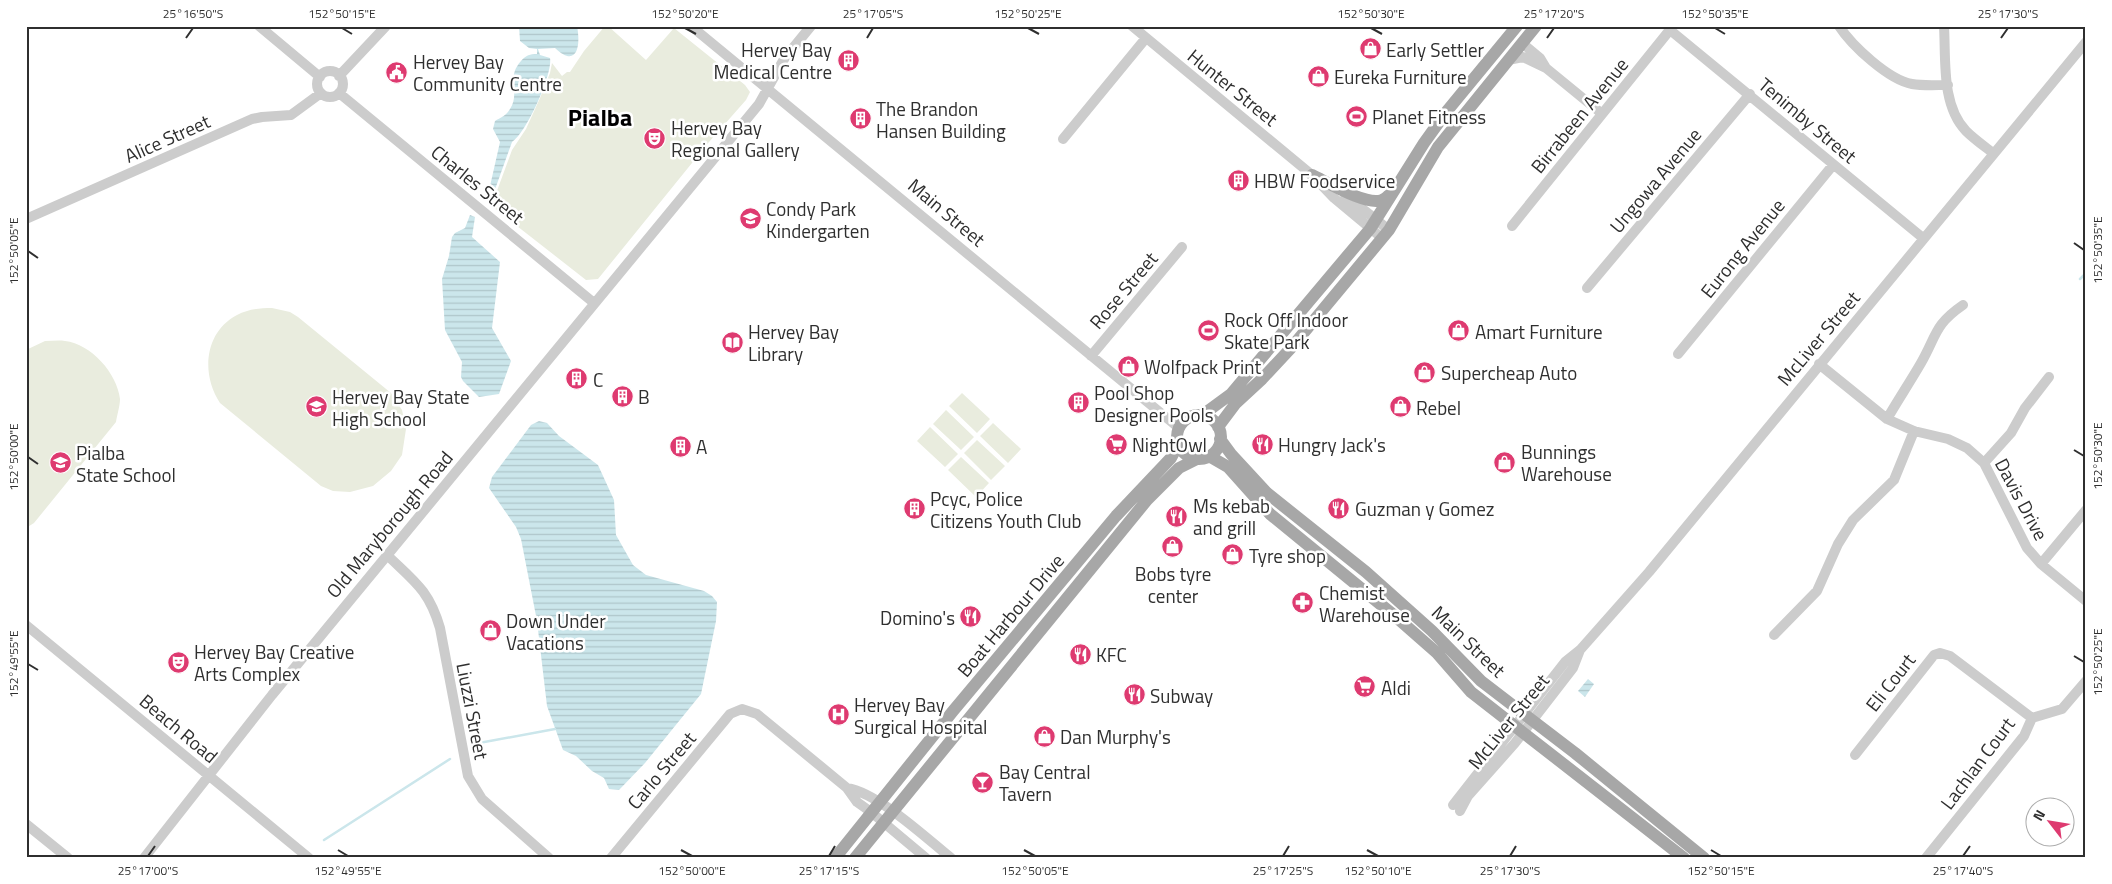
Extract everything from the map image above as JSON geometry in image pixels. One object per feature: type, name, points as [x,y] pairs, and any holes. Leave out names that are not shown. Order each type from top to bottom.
[{"type":"main road","points":[[1492,56],[1508,26]]},
{"type":"main road","points":[[1201,416],[1231,394],[1373,224],[1424,143],[1517,26]]},
{"type":"main road","points":[[1219,433],[1208,418],[1201,416],[1188,418],[1177,433],[1178,445],[1185,455],[1203,458],[1218,446],[1219,433],[1236,403],[1291,348],[1385,234],[1438,147],[1536,26]]},
{"type":"main road","points":[[1467,87],[1487,71],[1509,46],[1522,43]]},
{"type":"main road","points":[[1312,175],[1352,194],[1376,201],[1383,200],[1396,189]]},
{"type":"main road","name":"Main Street","points":[[1219,433],[1231,454],[1267,493],[1366,572],[1432,631],[1481,681],[1622,790],[1704,858]]},
{"type":"main road","name":"Boat Harbour Drive","points":[[835,858],[1116,516],[1171,458],[1178,445]]},
{"type":"main road","name":"Main Street","points":[[1203,458],[1228,467],[1270,514],[1396,616],[1437,653],[1471,692],[1684,858]]},
{"type":"main road","name":"Boat Harbour Drive","points":[[855,858],[1159,487],[1180,468],[1203,458]]},
{"type":"main road","points":[[965,698],[982,687],[1003,663],[1017,658]]},
{"type":"street","points":[[260,26],[320,77]]},
{"type":"street","points":[[339,76],[386,26]]},
{"type":"street","name":"Main Street","points":[[692,26],[1179,428]]},
{"type":"street","name":"Old Maryborough Road","points":[[144,858],[272,695],[759,104],[784,59],[811,26]]},
{"type":"street","name":"Hunter Street","points":[[1132,26],[1312,175],[1334,198],[1385,234]]},
{"type":"street","points":[[1839,26],[1852,43],[1898,79],[1914,85],[1948,84]]},
{"type":"street","points":[[1944,26],[1951,104],[1959,122],[1966,131],[1993,153]]},
{"type":"street","name":"Tenimby Street","points":[[1671,28],[1923,238]]},
{"type":"street","name":"Birrabeen Avenue","points":[[1512,226],[1671,28]]},
{"type":"street","points":[[1064,139],[1146,38]]},
{"type":"street","name":"McLiver Street","points":[[1457,808],[1519,730],[1565,662],[1580,650],[1649,572],[2084,42]]},
{"type":"street","points":[[1522,43],[1540,58],[1546,68]]},
{"type":"street","points":[[1508,60],[1523,57],[1546,68],[1601,113]]},
{"type":"street","points":[[327,72],[332,72],[339,76],[343,84],[339,94],[328,97],[320,93],[317,85],[320,77],[327,72]]},
{"type":"street","name":"Alice Street","points":[[26,219],[252,120],[262,117],[291,115],[320,93]]},
{"type":"street","name":"Charles Street","points":[[339,94],[594,303]]},
{"type":"street","name":"Ungowa Avenue","points":[[1587,288],[1750,94]]},
{"type":"street","name":"Eurong Avenue","points":[[1678,354],[1833,164]]},
{"type":"street","name":"Rose Street","points":[[1091,356],[1182,246]]},
{"type":"street","points":[[1887,419],[1921,364],[1940,325],[1947,316],[1963,305]]},
{"type":"street","name":"Davis Drive","points":[[1819,364],[1887,419],[1914,430],[1948,438],[1967,448],[1984,463],[2026,548],[2086,601]]},
{"type":"street","points":[[1984,463],[2011,433],[2025,408],[2049,378]]},
{"type":"street","points":[[1774,636],[1817,591],[1838,544],[1853,520],[1894,480],[1914,430]]},
{"type":"street","points":[[2042,564],[2086,510]]},
{"type":"street","name":"Liuzzi Street","points":[[387,555],[418,584],[434,608],[440,628],[468,776],[482,799],[549,858]]},
{"type":"street","name":"Beach Road","points":[[26,625],[309,858]]},
{"type":"street","name":"Eli Court","points":[[1855,754],[1934,655],[1940,653],[1950,656],[2032,718]]},
{"type":"street","name":"Lachlan Court","points":[[1926,858],[2024,736],[2032,718],[2062,709],[2086,681]]},
{"type":"street","name":"Carlo Street","points":[[611,858],[730,714],[742,709],[757,714],[847,788],[854,789],[876,807]]},
{"type":"street","points":[[876,807],[892,812],[950,858]]},
{"type":"street","points":[[876,807],[884,822],[926,858]]},
{"type":"street","points":[[26,824],[68,858]]},
{"type":"shaded area","points":[[605,26],[608,26],[646,60],[674,28],[745,85],[750,92],[746,100],[709,142],[598,279],[586,280],[489,204],[494,199],[512,150],[526,129],[540,98],[552,63],[562,76],[570,72],[584,51]]},
{"type":"shaded area","points":[[272,308],[290,312],[298,317],[391,393],[402,410],[406,429],[402,455],[391,471],[373,486],[350,492],[333,491],[321,486],[220,403],[210,380],[208,367],[212,343],[218,332],[226,323],[241,313],[254,309]]},
{"type":"shaded area","name":"Pialba State School","points":[[45,341],[75,343],[93,354],[101,361],[114,379],[120,402],[116,422],[34,523],[26,528],[26,350]]},
{"type":"shaded area","points":[[962,393],[990,419],[977,433],[949,406]]},
{"type":"shaded area","points":[[946,410],[974,437],[961,450],[933,424]]},
{"type":"shaded area","points":[[993,423],[1021,449],[1008,463],[980,436]]},
{"type":"shaded area","points":[[930,427],[958,454],[945,467],[917,441]]},
{"type":"shaded area","points":[[977,440],[1005,466],[991,480],[964,453]]},
{"type":"shaded area","points":[[961,457],[989,483],[976,497],[948,470]]},
{"type":"water","points":[[519,26],[577,26],[578,47],[573,56],[562,54],[555,48],[538,49],[540,55],[550,58],[550,66],[543,90],[524,128],[512,142],[493,195],[488,195],[500,142],[493,129],[495,121],[507,113],[513,103],[513,80],[516,68],[526,56],[537,54],[537,49],[529,48],[520,41]]},
{"type":"water","points":[[470,215],[475,217],[472,237],[500,262],[492,328],[511,361],[499,394],[479,397],[463,381],[461,377],[462,362],[445,330],[442,279],[452,237],[455,233],[465,228]]},
{"type":"water","points":[[539,421],[547,423],[559,436],[598,465],[614,500],[616,535],[633,565],[646,575],[704,591],[717,602],[716,621],[701,694],[645,763],[619,790],[609,789],[604,778],[592,771],[576,756],[563,750],[547,706],[537,621],[521,539],[516,527],[489,488],[492,477],[531,425]]},
{"type":"water","points":[[1588,679],[1594,684],[1585,697],[1578,691]]},
{"type":"waterway","points":[[2080,279],[2086,273]]},
{"type":"waterway","points":[[479,743],[555,729]]},
{"type":"waterway","points":[[324,840],[450,759]]},
{"type":"place","name":"Early Settler","points":[[1370,49]]},
{"type":"place","name":"Hervey Bay Medical Centre","points":[[848,60]]},
{"type":"place","name":"Hervey Bay Community Centre","points":[[397,72]]},
{"type":"place","name":"Eureka Furniture","points":[[1318,76]]},
{"type":"place","name":"Planet Fitness","points":[[1356,116]]},
{"type":"place","name":"The Brandon Hansen Building","points":[[860,119]]},
{"type":"place","name":"Hervey Bay Regional Gallery","points":[[655,138]]},
{"type":"place","name":"HBW Foodservice","points":[[1238,180]]},
{"type":"place","name":"Condy Park Kindergarten","points":[[750,219]]},
{"type":"place","name":"Rock Off Indoor Skate Park","points":[[1208,330]]},
{"type":"place","name":"Amart Furniture","points":[[1459,331]]},
{"type":"place","name":"Hervey Bay Library","points":[[732,342]]},
{"type":"place","name":"Wolfpack Print","points":[[1128,366]]},
{"type":"place","name":"Supercheap Auto","points":[[1425,372]]},
{"type":"place","name":"C","points":[[577,379]]},
{"type":"place","name":"B","points":[[622,396]]},
{"type":"place","name":"Pool Shop Designer Pools","points":[[1078,403]]},
{"type":"place","name":"Hervey Bay State High School","points":[[316,407]]},
{"type":"place","name":"Rebel","points":[[1400,407]]},
{"type":"place","name":"NightOwl","points":[[1116,444]]},
{"type":"place","name":"Hungry Jack's","points":[[1262,444]]},
{"type":"place","name":"A","points":[[680,446]]},
{"type":"place","name":"Bunnings Warehouse","points":[[1505,462]]},
{"type":"place","name":"Pialba State School","points":[[60,463]]},
{"type":"place","name":"Guzman y Gomez","points":[[1339,508]]},
{"type":"place","name":"Pcyc, Police Citizens Youth Club","points":[[914,509]]},
{"type":"place","name":"Ms kebab and grill","points":[[1177,516]]},
{"type":"place","name":"Bobs tyre center","points":[[1173,547]]},
{"type":"place","name":"Tyre shop","points":[[1233,555]]},
{"type":"place","name":"Chemist Warehouse","points":[[1303,603]]},
{"type":"place","name":"Domino's","points":[[971,617]]},
{"type":"place","name":"Down Under Vacations","points":[[490,631]]},
{"type":"place","name":"KFC","points":[[1080,654]]},
{"type":"place","name":"Hervey Bay Creative Arts Complex","points":[[178,662]]},
{"type":"place","name":"Aldi","points":[[1365,687]]},
{"type":"place","name":"Subway","points":[[1134,695]]},
{"type":"place","name":"Hervey Bay Surgical Hospital","points":[[838,715]]},
{"type":"place","name":"Dan Murphy's","points":[[1044,736]]},
{"type":"place","name":"Bay Central Tavern","points":[[983,782]]},
{"type":"district","name":"Pialba","points":[[600,117]]}]
